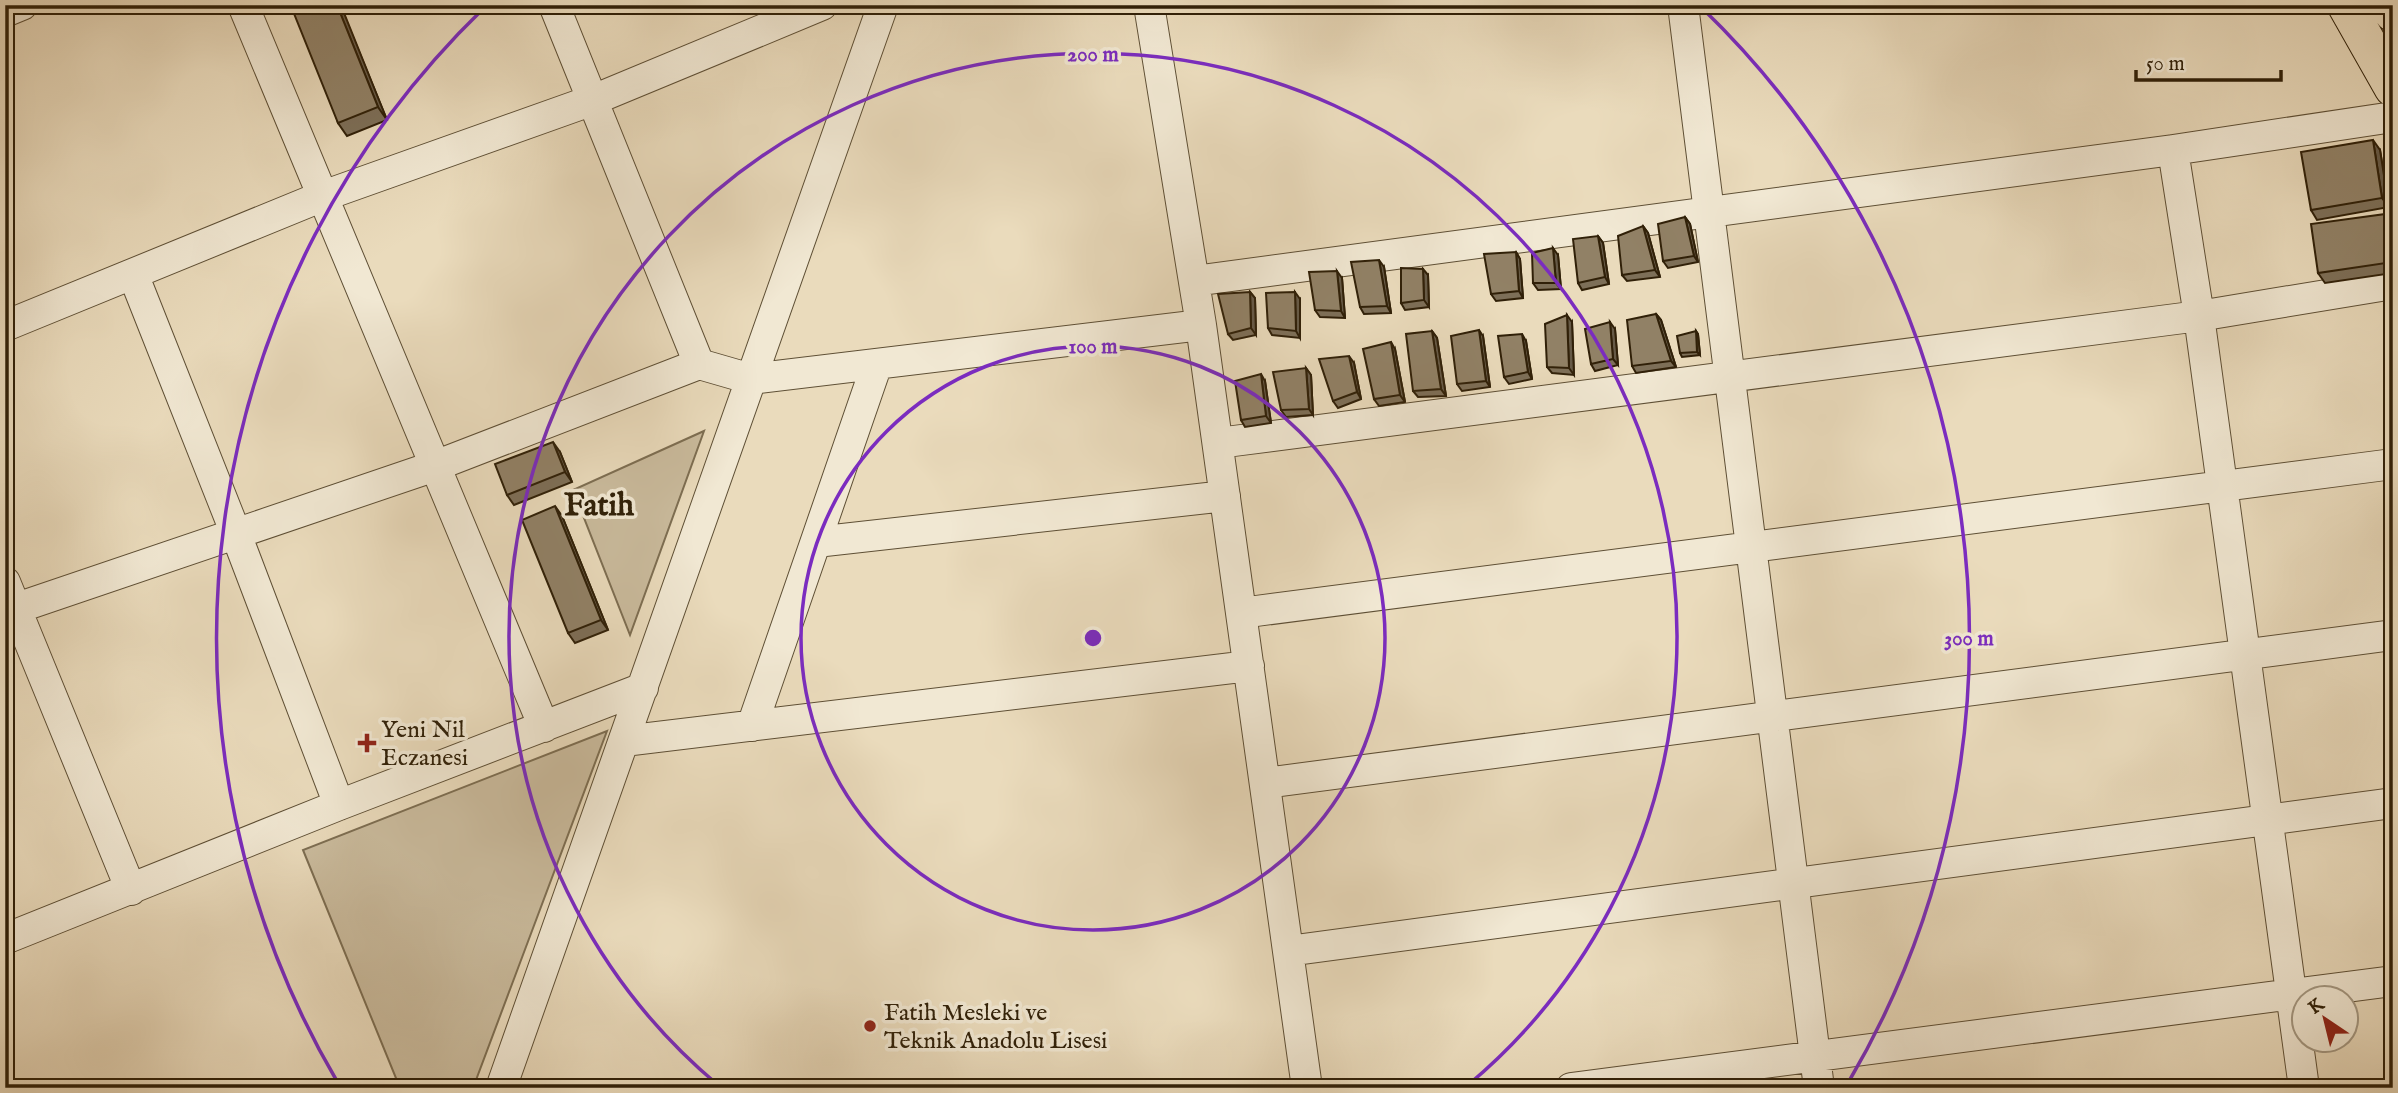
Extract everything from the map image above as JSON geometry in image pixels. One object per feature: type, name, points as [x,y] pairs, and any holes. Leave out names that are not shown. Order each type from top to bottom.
[{"type":"main road","points":[[2346,5],[2393,88]]},
{"type":"main road","points":[[2388,5],[2393,13]]},
{"type":"street","points":[[5,12],[22,5]]},
{"type":"street","points":[[243,5],[544,727]]},
{"type":"street","points":[[554,5],[699,364]]},
{"type":"street","points":[[5,326],[323,196],[593,100],[822,5]]},
{"type":"street","points":[[501,1088],[883,5]]},
{"type":"street","points":[[1149,5],[1201,325],[1307,1088]]},
{"type":"street","points":[[1683,5],[1819,1088]]},
{"type":"street","points":[[1194,281],[2173,150],[2393,117]]},
{"type":"street","points":[[1571,1088],[2290,995],[2199,316],[2173,150]]},
{"type":"street","points":[[133,274],[339,805]]},
{"type":"street","points":[[1218,443],[2199,316],[2393,284]]},
{"type":"street","points":[[131,890],[13,611],[435,466],[699,364],[751,379],[1201,325]]},
{"type":"street","points":[[752,726],[877,364]]},
{"type":"street","points":[[1241,613],[2393,464]]},
{"type":"street","points":[[816,542],[1225,496]]},
{"type":"street","points":[[1265,783],[2393,635]]},
{"type":"street","points":[[624,741],[1249,666]]},
{"type":"street","points":[[5,939],[339,805],[643,688]]},
{"type":"street","points":[[1288,951],[2393,803]]},
{"type":"street","points":[[2360,985],[2393,981]]},
{"type":"street","points":[[2299,1054],[2304,1088]]},
{"type":"shaded area","points":[[704,431],[630,635],[573,490]]},
{"type":"shaded area","points":[[607,731],[473,1088],[400,1088],[303,850]]},
{"type":"building","points":[[307,5],[337,5],[378,107],[338,123],[293,11]]},
{"type":"building","points":[[2373,140],[2382,198],[2311,210],[2301,152]]},
{"type":"building","points":[[2393,213],[2393,262],[2318,273],[2311,224]]},
{"type":"building","points":[[1685,217],[1694,256],[1663,261],[1658,224]]},
{"type":"building","points":[[1643,226],[1655,270],[1622,275],[1618,236]]},
{"type":"building","points":[[1598,236],[1605,277],[1578,283],[1573,239]]},
{"type":"building","points":[[1553,248],[1556,283],[1533,283],[1532,253]]},
{"type":"building","points":[[1516,252],[1519,291],[1491,294],[1484,254]]},
{"type":"building","points":[[1379,260],[1387,306],[1360,307],[1351,262]]},
{"type":"building","points":[[1401,268],[1423,269],[1424,300],[1401,303]]},
{"type":"building","points":[[1337,271],[1341,311],[1315,310],[1309,272]]},
{"type":"building","points":[[1250,292],[1251,328],[1228,334],[1218,294]]},
{"type":"building","points":[[1295,292],[1296,331],[1268,328],[1266,293]]},
{"type":"building","points":[[1656,314],[1671,361],[1632,366],[1627,320]]},
{"type":"building","points":[[1567,315],[1569,368],[1547,367],[1545,324]]},
{"type":"building","points":[[1610,322],[1613,359],[1591,364],[1585,329]]},
{"type":"building","points":[[1479,330],[1486,381],[1457,384],[1451,336]]},
{"type":"building","points":[[1432,331],[1441,389],[1413,391],[1406,334]]},
{"type":"building","points":[[1696,331],[1697,352],[1680,353],[1677,336]]},
{"type":"building","points":[[1522,334],[1528,372],[1504,377],[1498,336]]},
{"type":"building","points":[[1391,342],[1400,395],[1374,399],[1363,349]]},
{"type":"building","points":[[1349,356],[1357,392],[1333,401],[1319,359]]},
{"type":"building","points":[[1306,368],[1309,409],[1281,410],[1273,372]]},
{"type":"building","points":[[1261,374],[1266,416],[1241,420],[1235,381]]},
{"type":"building","points":[[553,442],[565,472],[507,495],[495,464]]},
{"type":"building","points":[[555,506],[601,620],[568,633],[522,520]]},
{"type":"place","name":"Yeni Nil Eczanesi","points":[[367,743]]},
{"type":"place","name":"Fatih Mesleki ve Teknik Anadolu Lisesi","points":[[870,1026]]},
{"type":"district","name":"Fatih","points":[[599,504]]}]
